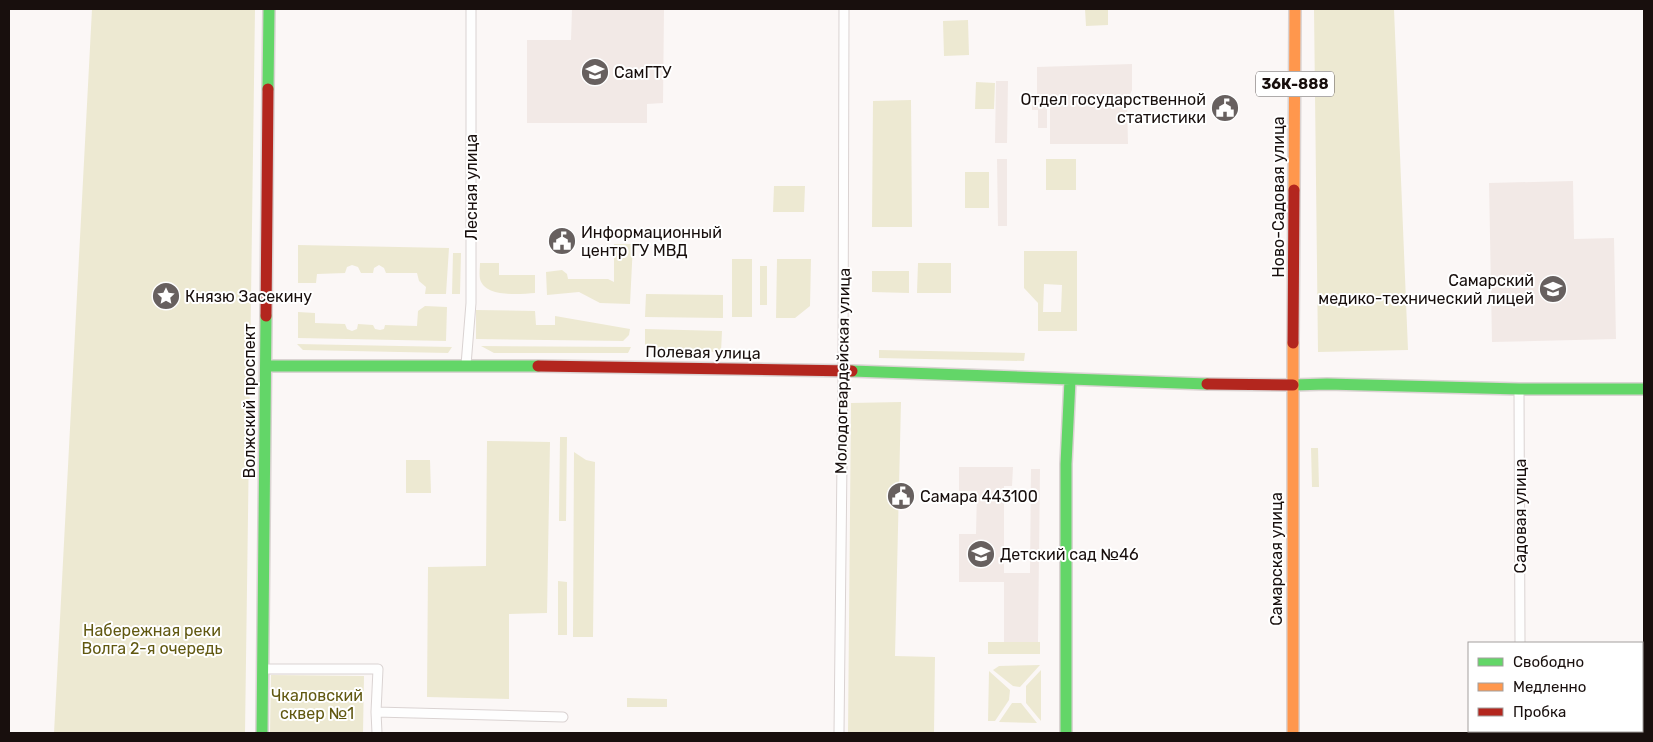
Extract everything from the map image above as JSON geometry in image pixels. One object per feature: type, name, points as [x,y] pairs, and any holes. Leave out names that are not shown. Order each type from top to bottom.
[{"type":"main road","name":"Волжский проспект","points":[[262,733],[269,9]]},
{"type":"main road","name":"Ново-Садовая улица","points":[[1293,385],[1295,9]]},
{"type":"main road","name":"Полевая улица","points":[[266,366],[466,365],[843,371],[1140,381],[1168,384],[1328,384],[1520,389],[1644,389]]},
{"type":"main road","points":[[1066,733],[1066,451],[1070,380]]},
{"type":"main road","name":"Самарская улица","points":[[1293,385],[1293,733]]},
{"type":"street","name":"Лесная улица","points":[[466,365],[471,303],[470,9]]},
{"type":"street","name":"Молодогвардейская улица","points":[[840,733],[844,9]]},
{"type":"street","name":"Садовая улица","points":[[1520,389],[1520,642]]},
{"type":"street","points":[[263,670],[378,669],[376,733]]},
{"type":"street","points":[[376,712],[563,716]]},
{"type":"shaded area","name":"СамГТУ","points":[[572,9],[664,9],[663,103],[647,104],[647,123],[527,123],[527,40],[571,40]]},
{"type":"shaded area","points":[[1132,64],[1132,90],[1127,102],[1128,144],[1050,144],[1050,97],[1037,97],[1037,67]]},
{"type":"shaded area","points":[[996,81],[1008,81],[1007,143],[995,143]]},
{"type":"shaded area","points":[[1032,99],[1047,99],[1047,128],[1038,128],[1038,110],[1032,110]]},
{"type":"shaded area","points":[[997,159],[1007,159],[1007,226],[998,226]]},
{"type":"shaded area","name":"Самарский медико-технический лицей","points":[[1573,181],[1574,239],[1614,238],[1616,339],[1492,342],[1489,183]]},
{"type":"shaded area","name":"Детский сад №46","points":[[959,467],[1013,467],[1012,486],[1004,486],[1004,573],[1030,573],[1031,469],[1040,469],[1038,643],[1004,643],[1004,582],[959,582],[959,534],[976,534],[977,491],[959,491]]},
{"type":"green space","name":"Набережная реки Волга 2-я очередь","points":[[92,9],[255,9],[245,733],[54,733]]},
{"type":"green space","points":[[1085,9],[1108,9],[1108,25],[1086,26]]},
{"type":"green space","points":[[1314,9],[1394,9],[1408,350],[1318,352]]},
{"type":"green space","points":[[968,20],[969,55],[944,56],[943,21]]},
{"type":"green space","points":[[976,82],[995,83],[994,109],[975,109]]},
{"type":"green space","points":[[911,100],[912,227],[872,227],[873,101]]},
{"type":"green space","points":[[1046,159],[1076,159],[1076,190],[1046,190]]},
{"type":"green space","points":[[965,172],[989,172],[989,208],[965,208]]},
{"type":"green space","points":[[774,186],[805,186],[804,212],[773,212]]},
{"type":"green space","points":[[614,244],[633,244],[630,304],[600,303],[579,292],[547,295],[546,272],[562,270],[567,274],[568,279],[608,279],[614,282]]},
{"type":"green space","points":[[298,245],[449,248],[446,294],[425,294],[426,287],[419,281],[417,273],[386,273],[384,268],[379,265],[374,268],[373,273],[361,273],[358,267],[352,265],[347,267],[345,273],[317,274],[316,283],[298,283]]},
{"type":"green space","points":[[1024,251],[1077,251],[1077,331],[1038,331],[1038,303],[1024,288]],"holes":[[[1044,284],[1062,285],[1061,312],[1043,312]]]},
{"type":"green space","points":[[453,253],[461,253],[460,294],[452,294]]},
{"type":"green space","points":[[732,259],[752,259],[752,317],[732,317]]},
{"type":"green space","points":[[777,259],[811,259],[810,306],[795,318],[776,318]]},
{"type":"green space","points":[[480,263],[499,263],[499,275],[535,275],[535,293],[504,294],[489,289],[483,285],[480,279]]},
{"type":"green space","points":[[918,263],[951,263],[951,293],[917,293]]},
{"type":"green space","points":[[760,266],[767,266],[767,305],[760,305]]},
{"type":"green space","points":[[872,271],[909,271],[909,293],[872,292]]},
{"type":"green space","points":[[646,294],[723,295],[723,318],[645,317]]},
{"type":"green space","points":[[425,306],[447,307],[446,341],[298,338],[298,312],[315,313],[315,323],[345,324],[347,329],[352,331],[357,329],[358,324],[373,325],[375,329],[380,330],[384,329],[385,325],[417,326],[418,311]]},
{"type":"green space","points":[[476,310],[535,311],[536,325],[555,325],[555,316],[630,329],[629,335],[623,341],[476,339]]},
{"type":"green space","points":[[645,329],[722,331],[721,352],[645,350]]},
{"type":"green space","points":[[297,344],[452,347],[448,353],[303,350]]},
{"type":"green space","points":[[481,346],[631,347],[628,353],[494,353]]},
{"type":"green space","points":[[879,350],[1025,353],[1024,361],[879,358]]},
{"type":"green space","points":[[901,402],[895,656],[935,657],[934,733],[848,733],[851,403]]},
{"type":"green space","points":[[560,437],[567,437],[566,521],[559,521]]},
{"type":"green space","points":[[487,441],[550,442],[547,613],[509,614],[509,699],[427,697],[428,567],[486,566]]},
{"type":"green space","points":[[1311,448],[1318,448],[1319,487],[1312,487]]},
{"type":"green space","points":[[574,452],[586,460],[595,462],[593,637],[573,637]]},
{"type":"green space","points":[[406,460],[430,460],[431,493],[406,493]]},
{"type":"green space","points":[[558,581],[567,582],[567,635],[558,635]]},
{"type":"green space","points":[[988,642],[1040,642],[1040,654],[988,654]]},
{"type":"green space","points":[[1040,665],[1020,687],[1013,686],[993,670],[999,666]]},
{"type":"green space","points":[[1041,670],[1041,721],[1026,703],[1026,686]]},
{"type":"green space","points":[[989,671],[1010,690],[1009,700],[995,721],[988,721]]},
{"type":"green space","name":"Чкаловский сквер №1","points":[[271,675],[364,676],[363,733],[270,733]]},
{"type":"green space","points":[[627,698],[667,699],[667,707],[627,707]]},
{"type":"green space","points":[[1012,703],[1021,703],[1037,723],[999,722]]},
{"type":"traffic: fast","points":[[268,89],[269,9]]},
{"type":"traffic: fast","points":[[262,733],[266,316]]},
{"type":"traffic: fast","points":[[266,366],[538,366]]},
{"type":"traffic: fast","points":[[852,371],[1207,384]]},
{"type":"traffic: fast","points":[[1066,733],[1066,464],[1070,380]]},
{"type":"traffic: fast","points":[[1293,385],[1644,389]]},
{"type":"traffic: slow","points":[[1294,190],[1295,9]]},
{"type":"traffic: slow","points":[[1293,343],[1293,733]]},
{"type":"traffic: jam","points":[[266,316],[268,89]]},
{"type":"traffic: jam","points":[[1293,343],[1294,190]]},
{"type":"traffic: jam","points":[[538,366],[852,371]]},
{"type":"traffic: jam","points":[[1207,384],[1293,385]]},
{"type":"place","name":"СамГТУ","points":[[595,72]]},
{"type":"place","name":"Отдел государственной статистики","points":[[1225,108]]},
{"type":"place","name":"Информационный центр ГУ МВД","points":[[562,241]]},
{"type":"place","name":"Самарский медико-технический лицей","points":[[1553,289]]},
{"type":"place","name":"Князю Засекину","points":[[166,296]]},
{"type":"place","name":"Самара 443100","points":[[901,496]]},
{"type":"place","name":"Детский сад №46","points":[[981,554]]}]
